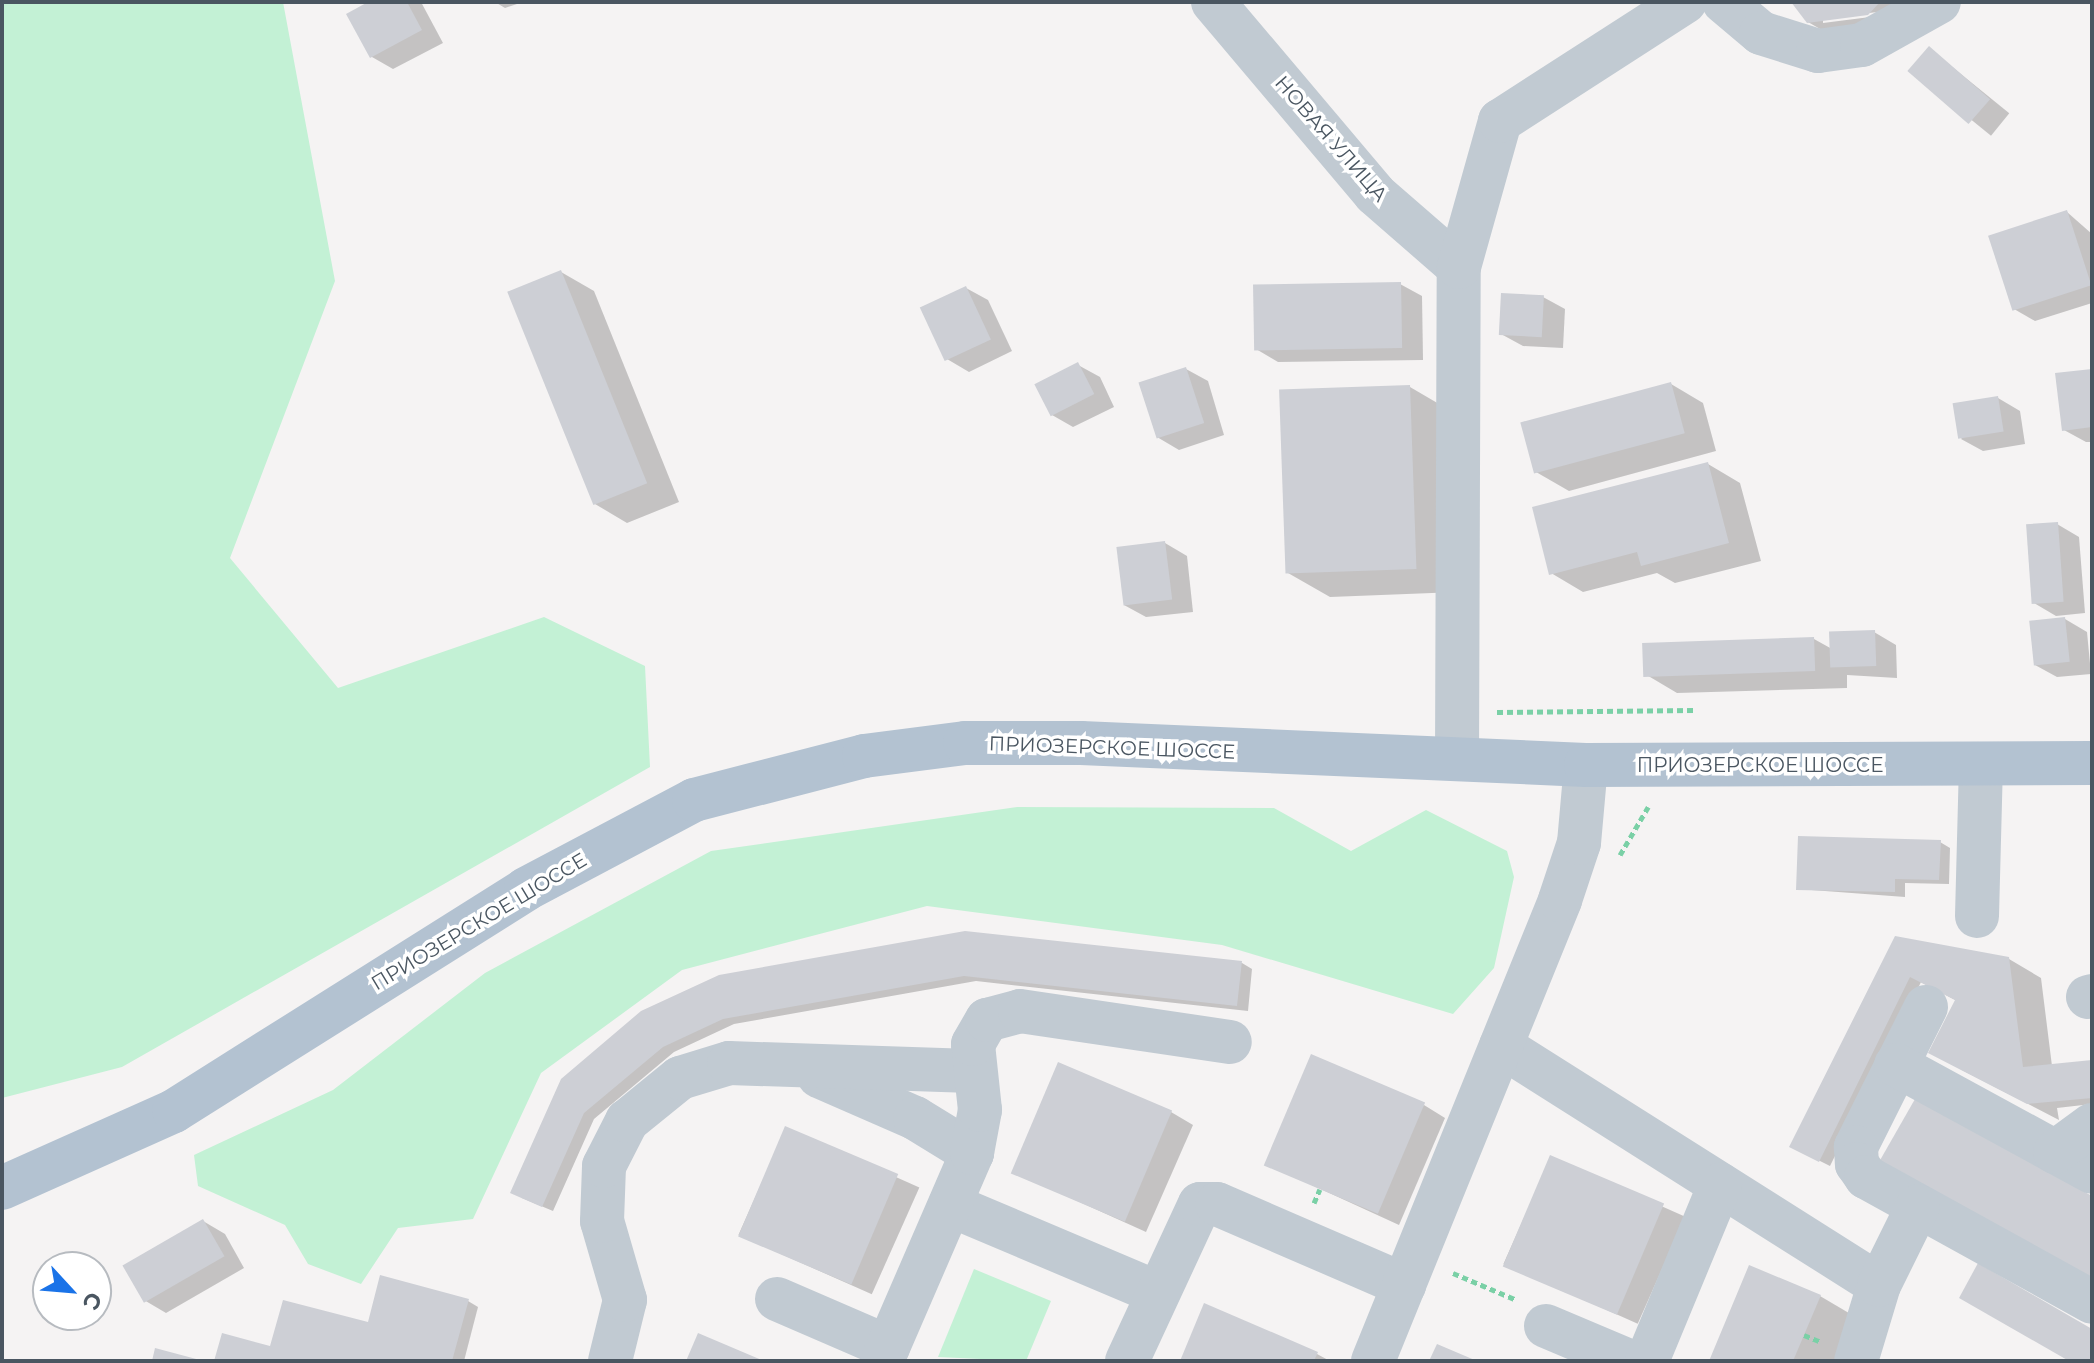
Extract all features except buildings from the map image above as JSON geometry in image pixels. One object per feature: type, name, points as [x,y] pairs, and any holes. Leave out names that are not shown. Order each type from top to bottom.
[{"type":"main road","name":"ПРИОЗЕРСКОЕ ШОССЕ","points":[[2,1188],[174,1111],[526,889],[694,800],[864,756],[965,743],[1586,765],[2090,764]]},
{"type":"street","name":"НОВАЯ УЛИЦА","points":[[1213,2],[1375,194],[1459,267]]},
{"type":"street","points":[[1457,759],[1459,267],[1500,121],[1685,2]]},
{"type":"street","points":[[1724,2],[1761,33],[1818,51],[1862,45],[1939,2]]},
{"type":"street","points":[[1977,916],[1981,764]]},
{"type":"street","points":[[1373,1361],[1501,1046],[1579,843],[1586,765]]},
{"type":"street","points":[[1926,1007],[1856,1147],[1857,1164],[1866,1177],[2092,1302]]},
{"type":"street","points":[[777,1299],[885,1354],[972,1153],[980,1110],[972,1071],[973,1044],[987,1020],[1020,1011],[1230,1042]]},
{"type":"street","points":[[1501,1046],[1879,1285]]},
{"type":"street","points":[[610,1361],[625,1300],[602,1221],[604,1166],[627,1121],[680,1078],[729,1063],[799,1068],[972,1071]]},
{"type":"street","points":[[1896,1065],[2092,1172]]},
{"type":"street","points":[[799,1068],[915,1118],[972,1153]]},
{"type":"street","points":[[2055,1152],[2092,1125]]},
{"type":"street","points":[[1647,1361],[1720,1185]]},
{"type":"street","points":[[1127,1361],[1156,1292],[1200,1204],[1217,1204],[1409,1271]]},
{"type":"street","points":[[950,1205],[1156,1292]]},
{"type":"street","points":[[1856,1361],[1879,1285],[1918,1206]]},
{"type":"street","points":[[1546,1326],[1629,1361]]},
{"type":"path","points":[[1456,710],[1694,710]]},
{"type":"path","points":[[1409,1271],[1550,1314],[1546,1326]]},
{"type":"green space","points":[[2,2],[283,2],[335,281],[230,558],[338,688],[544,617],[645,666],[650,767],[122,1067],[2,1098]]},
{"type":"green space","points":[[1017,807],[1274,808],[1351,851],[1426,810],[1507,851],[1514,877],[1494,968],[1453,1014],[1222,945],[927,906],[682,970],[541,1073],[473,1219],[398,1228],[361,1284],[308,1264],[285,1225],[198,1186],[194,1155],[333,1090],[485,973],[711,851]]},
{"type":"green space","points":[[974,1269],[1051,1301],[1026,1361],[938,1357]]}]
